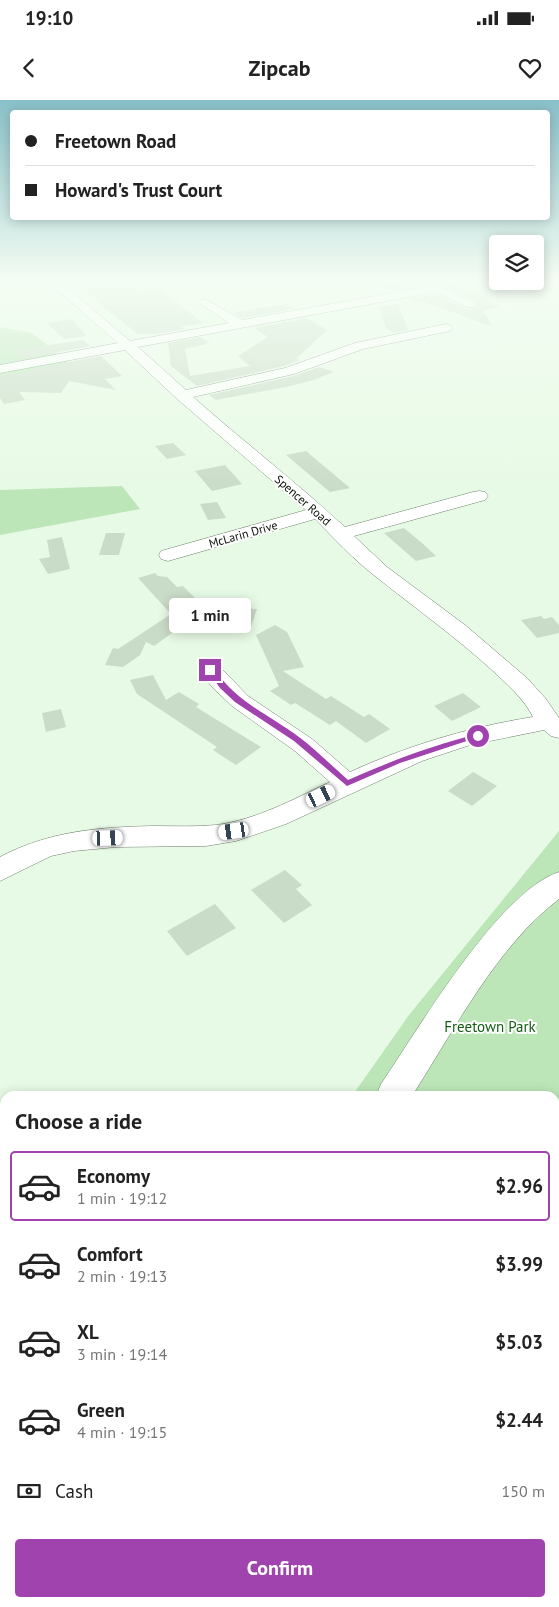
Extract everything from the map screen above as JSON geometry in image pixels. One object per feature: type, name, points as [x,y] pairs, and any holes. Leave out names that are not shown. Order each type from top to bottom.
[{"type":"street","points":[[0,369],[97,351]]},
{"type":"street","name":"Spencer Road","points":[[132,351],[318,512],[380,571],[458,629],[485,652],[538,704],[554,726]]},
{"type":"street","points":[[181,395],[289,372],[345,351]]},
{"type":"street","points":[[341,534],[479,496]]},
{"type":"street","name":"McLarin Drive","points":[[168,556],[318,512]]},
{"type":"street","points":[[210,670],[223,687],[237,700],[296,739],[347,784]]},
{"type":"street","points":[[0,870],[46,848],[73,841],[117,838],[195,837],[234,831],[267,821],[397,761],[439,746],[518,727],[554,726]]},
{"type":"street","points":[[396,1091],[452,1005],[502,935],[530,905],[559,883]]},
{"type":"green space","points":[[0,351],[55,351],[71,364],[0,378]]},
{"type":"green space","points":[[122,486],[140,509],[0,535],[0,490]]},
{"type":"green space","name":"Freetown Park","points":[[559,831],[559,1091],[356,1091],[409,1015]]},
{"type":"building","points":[[18,351],[63,351],[23,359]]},
{"type":"building","points":[[169,351],[185,351],[190,376],[250,366],[238,356],[245,351],[304,351],[296,359],[300,360],[284,366],[197,386],[171,366]]},
{"type":"building","points":[[101,356],[122,376],[105,379],[116,390],[69,381],[61,393],[19,392],[25,400],[4,404],[0,398],[0,375],[29,372],[33,371],[31,369]]},
{"type":"building","points":[[319,367],[334,372],[314,380],[286,387],[216,400],[209,395],[294,376]]},
{"type":"building","points":[[173,443],[186,455],[167,459],[155,446]]},
{"type":"building","points":[[306,451],[350,488],[330,492],[286,455]]},
{"type":"building","points":[[225,465],[242,484],[212,491],[195,471]]},
{"type":"building","points":[[217,502],[226,518],[208,520],[200,504]]},
{"type":"building","points":[[404,528],[436,556],[416,561],[384,533]]},
{"type":"building","points":[[106,533],[125,533],[119,555],[99,555]]},
{"type":"building","points":[[62,537],[70,569],[48,574],[39,559],[50,557],[47,540]]},
{"type":"building","points":[[155,573],[158,576],[167,577],[177,587],[183,586],[202,605],[211,627],[185,632],[182,626],[154,646],[146,642],[140,655],[123,667],[105,665],[113,648],[118,649],[171,614],[138,578]]},
{"type":"building","points":[[231,607],[257,609],[249,632],[236,623],[226,622]]},
{"type":"building","points":[[541,616],[544,619],[552,617],[559,625],[559,633],[537,638],[521,620]]},
{"type":"building","points":[[275,625],[287,632],[304,667],[283,671],[326,699],[331,696],[364,717],[369,714],[390,729],[366,743],[336,721],[330,725],[295,703],[291,705],[270,691],[279,686],[256,635]]},
{"type":"building","points":[[153,675],[166,700],[179,692],[199,704],[196,707],[261,747],[236,765],[213,750],[217,747],[137,694],[130,680]]},
{"type":"building","points":[[463,693],[481,707],[452,721],[434,706]]},
{"type":"building","points":[[61,709],[66,727],[46,732],[42,713]]},
{"type":"building","points":[[473,772],[497,786],[472,806],[448,791]]},
{"type":"building","points":[[285,870],[302,885],[296,889],[312,905],[284,923],[251,890]]},
{"type":"building","points":[[215,904],[236,928],[187,956],[167,931]]},
{"type":"route","points":[[210,670],[223,687],[237,700],[296,739],[321,759],[347,784],[397,761],[439,746],[478,736]]}]
